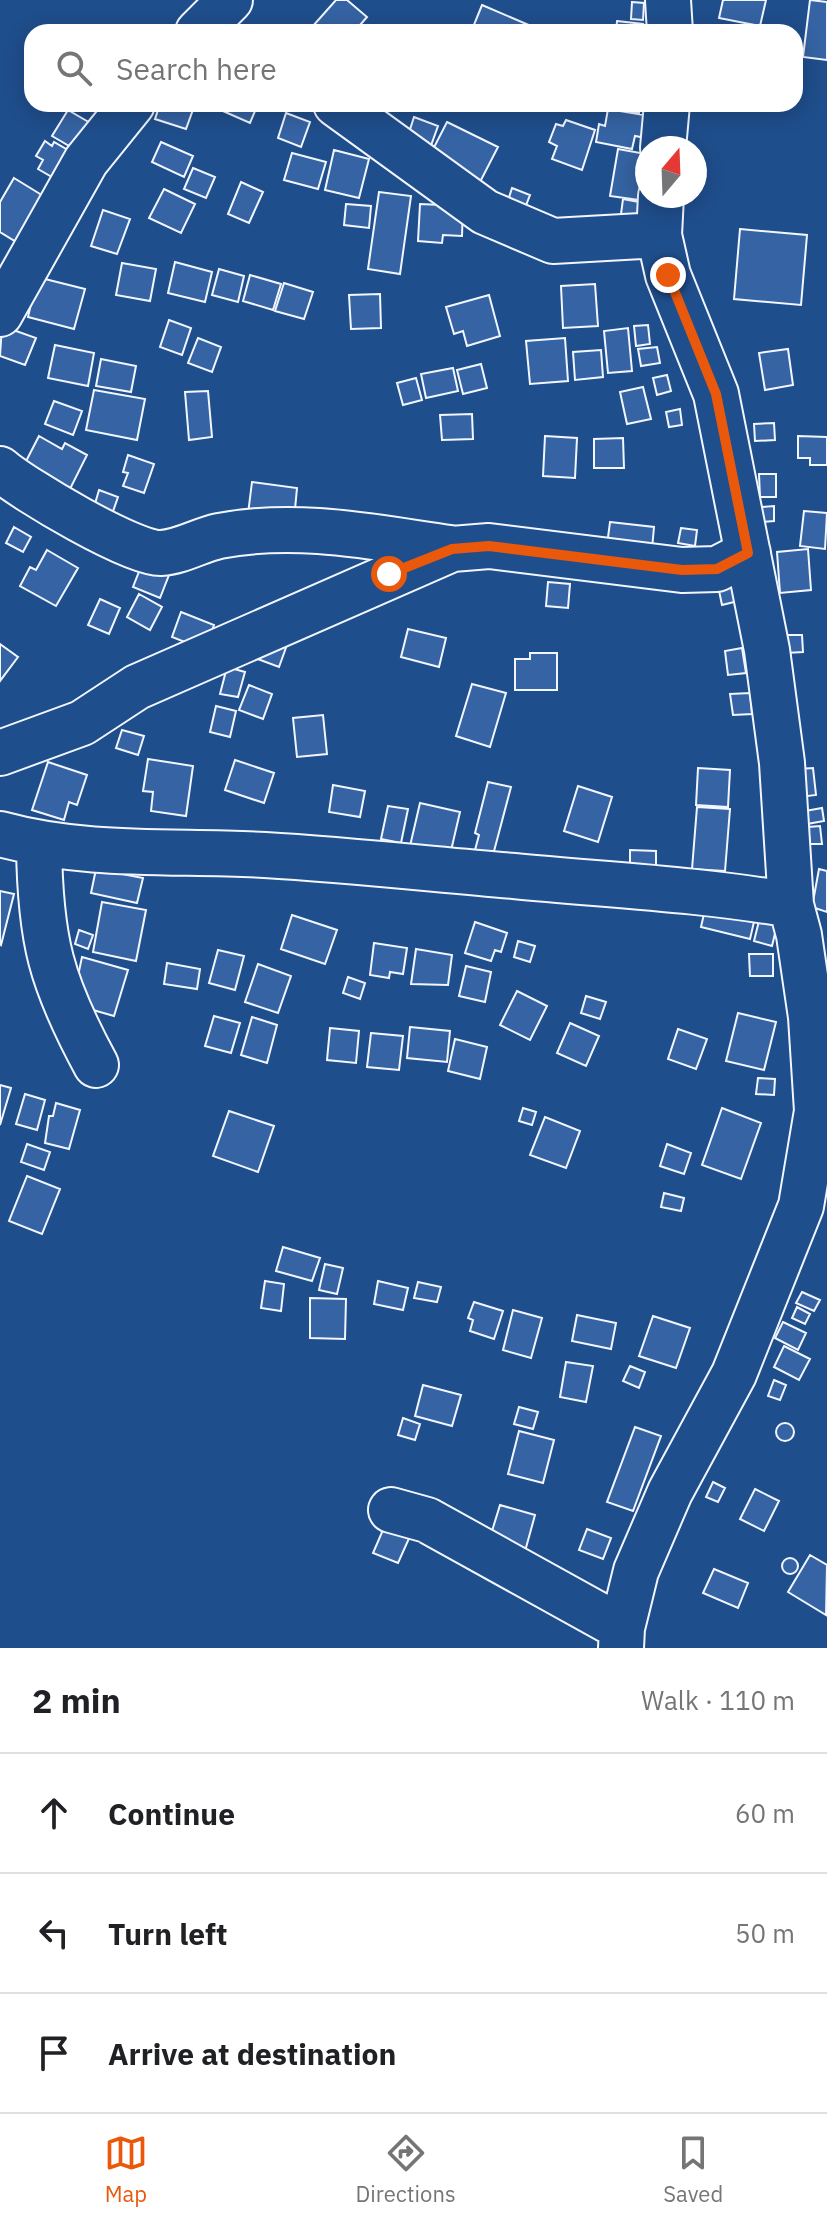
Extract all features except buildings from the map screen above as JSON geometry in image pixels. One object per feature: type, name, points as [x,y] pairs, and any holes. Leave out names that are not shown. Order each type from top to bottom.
[{"type":"street","points":[[668,0],[670,24]]},
{"type":"street","points":[[0,314],[86,161],[126,112]]},
{"type":"street","points":[[347,112],[485,212],[553,241],[660,216],[668,275],[716,394],[767,650],[806,927],[817,1111],[801,1206],[734,1374],[670,1492],[642,1557],[621,1638],[427,1520],[391,1510]]},
{"type":"street","points":[[664,136],[666,112]]},
{"type":"street","points":[[0,469],[15,482],[87,525],[159,554],[220,536],[315,528],[452,549],[489,546],[682,570],[717,569],[748,553]]},
{"type":"street","points":[[0,753],[82,723],[137,687],[452,549]]},
{"type":"street","points":[[96,1065],[54,979],[40,904],[20,840],[134,853],[196,851],[415,865],[722,893],[806,927]]},
{"type":"route","points":[[389,574],[452,549],[489,546],[682,570],[717,569],[748,553],[716,394],[668,275]]}]
